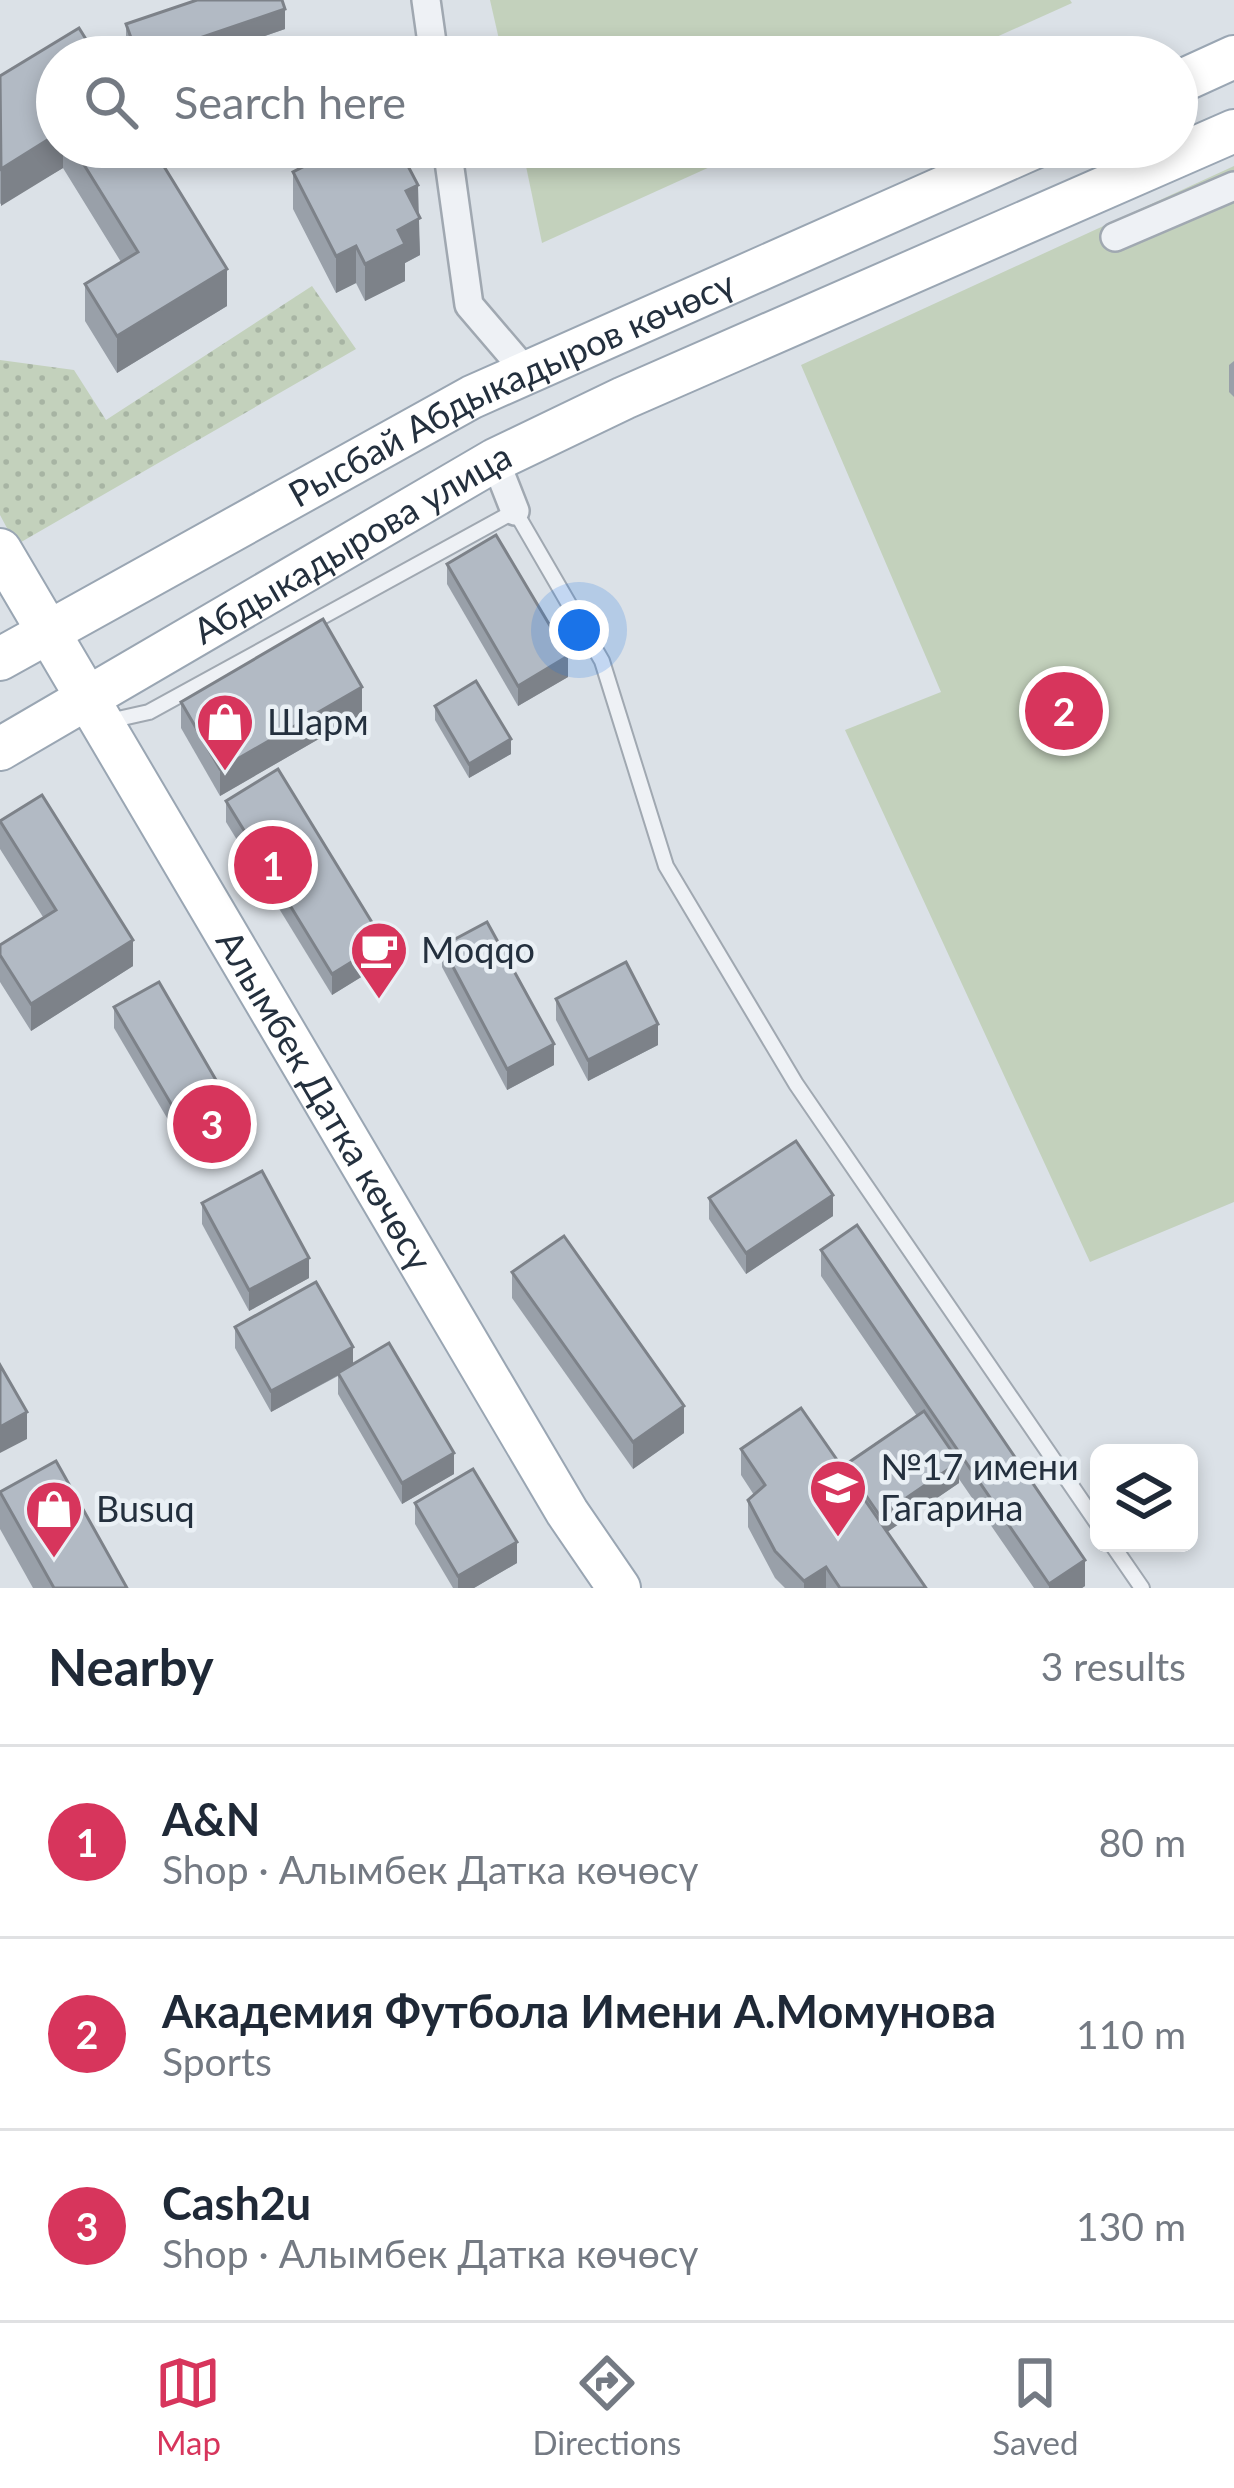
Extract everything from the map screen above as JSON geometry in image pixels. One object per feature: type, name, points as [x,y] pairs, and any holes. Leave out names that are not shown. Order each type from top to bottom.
[{"type":"main road","points":[[1198,73],[1234,57]]},
{"type":"main road","name":"Рысбай Абдыкадыров көчөсү","points":[[1198,147],[1234,131]]},
{"type":"main road","name":"Рысбай Абдыкадыров көчөсү","points":[[0,659],[453,407],[989,168]]},
{"type":"main road","name":"Рысбай Абдыкадыров көчөсү","points":[[624,398],[1149,168]]},
{"type":"main road","name":"Абдыкадырова улица","points":[[92,712],[495,460],[624,398]]},
{"type":"main road","name":"Алымбек Датка көчөсү","points":[[0,550],[567,1512],[619,1588]]},
{"type":"main road","points":[[0,749],[92,712]]},
{"type":"street","points":[[426,0],[431,36]]},
{"type":"street","points":[[450,168],[470,305],[528,374]]},
{"type":"street","points":[[1115,237],[1234,186]]},
{"type":"street","points":[[495,460],[514,512]]},
{"type":"lane","points":[[92,712],[149,712],[514,512],[602,661],[666,866],[796,1084],[1090,1513]]},
{"type":"lane","points":[[1117,1552],[1142,1588]]},
{"type":"green space","points":[[490,0],[1072,3],[999,36],[498,36]]},
{"type":"green space","points":[[1234,166],[1234,1202],[1090,1262],[845,730],[941,692],[801,365]]},
{"type":"green space","points":[[526,168],[708,168],[542,243]]},
{"type":"green space","points":[[312,286],[356,349],[16,545],[0,515],[0,360],[74,370],[106,420]]},
{"type":"building","points":[[197,0],[282,0],[285,9],[206,36],[130,36],[126,24]]},
{"type":"building","points":[[36,54],[36,147],[1,169],[0,76]]},
{"type":"building","points":[[86,168],[165,168],[227,269],[117,336],[85,284],[138,252]]},
{"type":"building","points":[[301,168],[409,168],[418,185],[406,191],[420,218],[398,230],[405,244],[365,264],[356,246],[336,256],[293,172]]},
{"type":"building","points":[[496,535],[568,656],[518,686],[447,564]]},
{"type":"building","points":[[323,619],[362,687],[220,769],[181,702]]},
{"type":"building","points":[[476,681],[511,739],[469,764],[435,706]]},
{"type":"building","points":[[278,769],[384,942],[332,974],[226,801]]},
{"type":"building","points":[[42,795],[133,940],[31,1004],[0,955],[0,945],[56,910],[0,821]]},
{"type":"building","points":[[487,922],[554,1044],[507,1069],[442,946]]},
{"type":"building","points":[[626,962],[658,1024],[588,1060],[556,999]]},
{"type":"building","points":[[159,982],[234,1111],[190,1136],[114,1007]]},
{"type":"building","points":[[796,1141],[833,1195],[746,1253],[709,1198]]},
{"type":"building","points":[[262,1171],[309,1258],[249,1290],[202,1203]]},
{"type":"building","points":[[857,1225],[1085,1560],[1049,1584],[821,1250]]},
{"type":"building","points":[[564,1236],[684,1406],[633,1442],[512,1272]]},
{"type":"building","points":[[316,1282],[353,1347],[271,1391],[235,1327]]},
{"type":"building","points":[[389,1343],[454,1453],[402,1483],[338,1373]]},
{"type":"building","points":[[0,1365],[27,1412],[0,1427]]},
{"type":"building","points":[[801,1408],[926,1588],[840,1588],[826,1567],[804,1581],[775,1551],[748,1500],[765,1485],[741,1449]]},
{"type":"building","points":[[924,1411],[959,1462],[880,1516],[845,1465]]},
{"type":"building","points":[[56,1461],[127,1588],[54,1588],[0,1492]]},
{"type":"building","points":[[473,1469],[517,1542],[458,1576],[415,1503]]},
{"type":"place","name":"Академия Футбола Имени А.Момунова","points":[[1064,711]]},
{"type":"place","name":"Шарм","points":[[225,773]]},
{"type":"place","name":"A&N","points":[[273,865]]},
{"type":"place","name":"Moqqo","points":[[379,1001]]},
{"type":"place","name":"Cash2u","points":[[212,1124]]},
{"type":"place","name":"№17 имени Гагарина","points":[[838,1539]]},
{"type":"place","name":"Busuq","points":[[54,1560]]}]
